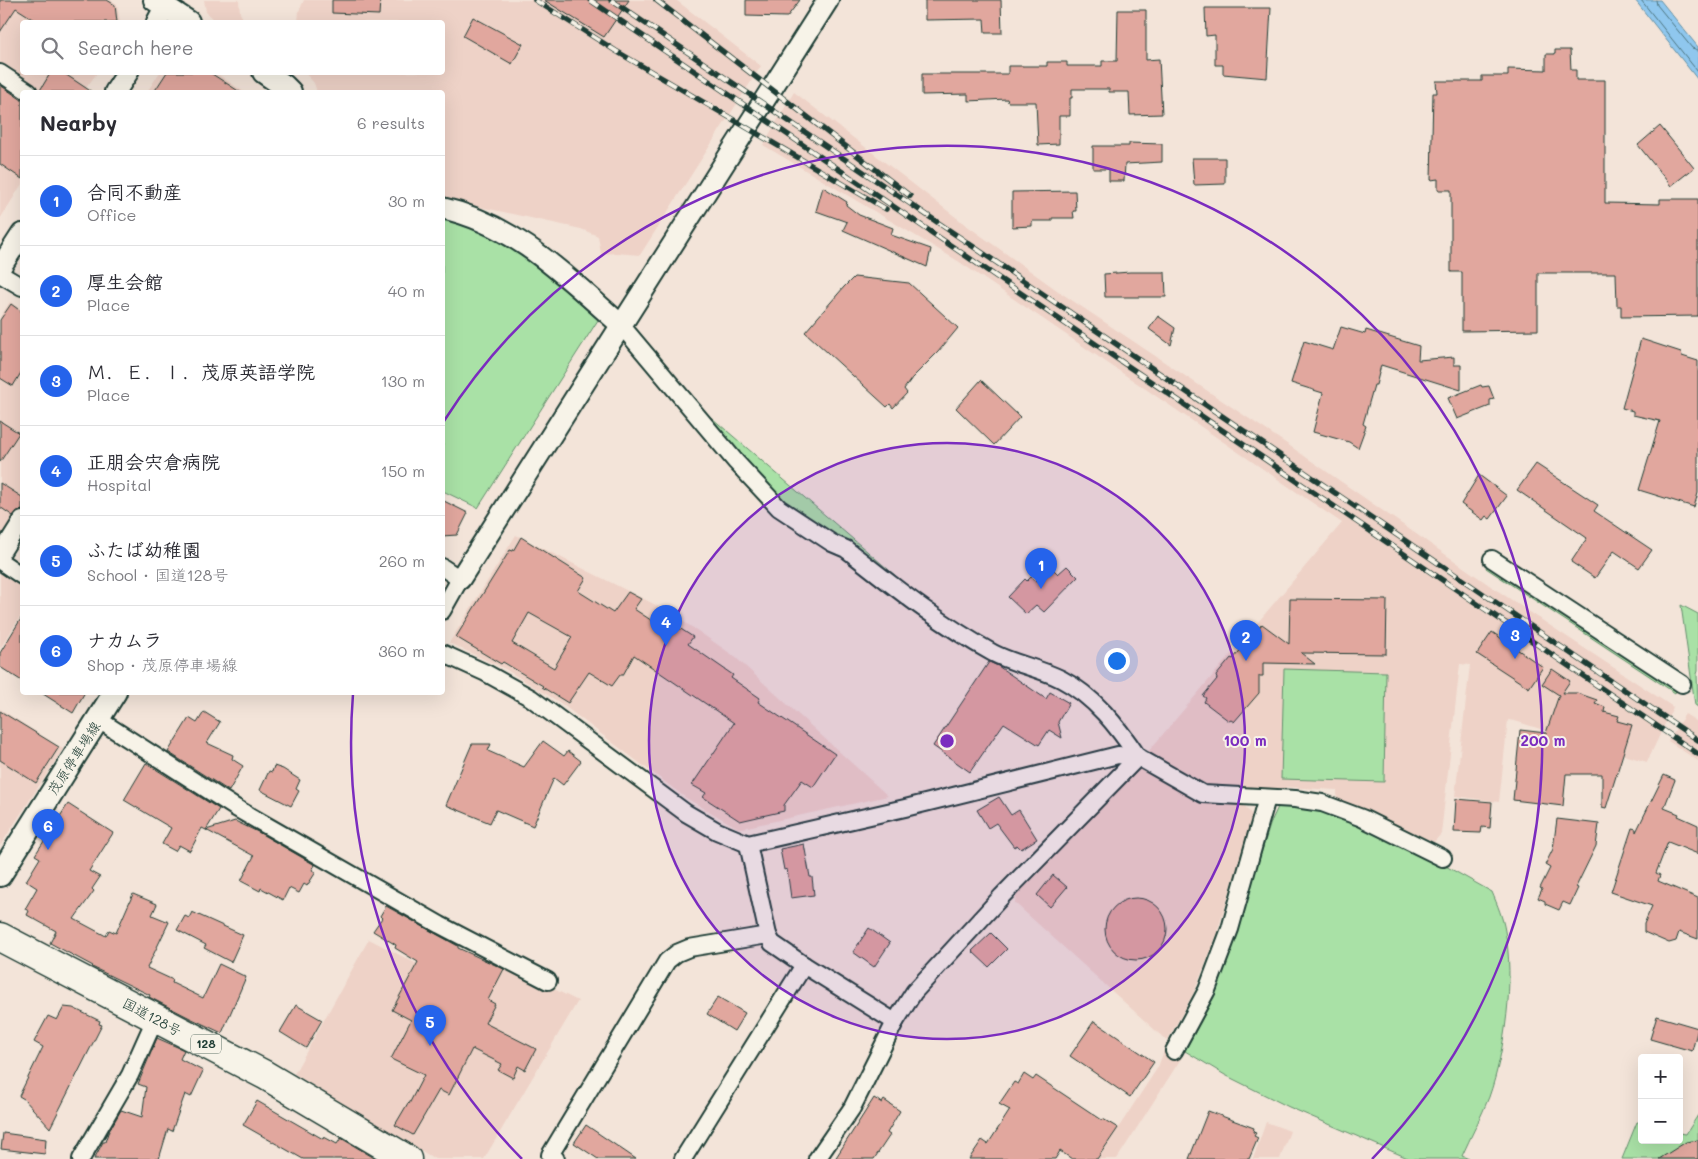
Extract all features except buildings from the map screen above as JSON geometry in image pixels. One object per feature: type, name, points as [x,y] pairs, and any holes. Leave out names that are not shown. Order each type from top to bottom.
[{"type":"highway","name":"国道128号","points":[[0,937],[265,1075],[407,1159]]},
{"type":"main road","points":[[159,10],[183,20]]},
{"type":"main road","points":[[268,75],[288,90]]},
{"type":"main road","name":"茂原停車場線","points":[[0,874],[114,695]]},
{"type":"street","points":[[445,606],[460,579],[828,0]]},
{"type":"street","points":[[0,73],[26,90]]},
{"type":"street","points":[[116,90],[126,75]]},
{"type":"street","points":[[445,208],[454,210],[483,222],[534,250],[621,325],[736,462],[779,508],[832,543],[846,549],[921,608],[994,653],[1061,679],[1086,695],[1126,738],[1138,757]]},
{"type":"street","points":[[0,268],[20,237]]},
{"type":"street","points":[[0,274],[20,286]]},
{"type":"street","points":[[0,555],[20,523]]},
{"type":"street","points":[[1492,558],[1682,684]]},
{"type":"street","points":[[0,561],[20,575]]},
{"type":"street","points":[[445,569],[460,579]]},
{"type":"street","points":[[445,655],[486,673],[531,698],[616,759],[686,813],[717,832],[748,844],[905,808],[1118,755],[1138,757],[1203,794],[1295,799],[1322,803],[1362,818],[1443,858]]},
{"type":"street","points":[[99,720],[236,808],[440,925],[548,981]]},
{"type":"street","points":[[816,1159],[852,1108],[895,1022],[914,992],[1002,896],[1138,757]]},
{"type":"street","points":[[1174,1050],[1207,990],[1230,929],[1267,798]]},
{"type":"street","points":[[748,844],[768,935],[772,943],[895,1022]]},
{"type":"street","points":[[556,1159],[550,1155],[668,960],[689,948],[768,935]]},
{"type":"street","points":[[683,1159],[804,965]]},
{"type":"street","points":[[81,1159],[130,1075],[155,1019]]},
{"type":"shaded area","points":[[0,0],[111,0],[117,4],[120,20],[20,20],[20,75],[96,75],[84,90],[37,90],[0,66]]},
{"type":"shaded area","points":[[204,0],[239,0],[240,13],[244,20],[215,20],[206,12]]},
{"type":"shaded area","points":[[304,0],[676,0],[761,66],[640,255],[601,254],[598,236],[581,229],[445,199],[445,90],[316,90],[314,83],[307,75],[445,75],[445,20],[298,20],[299,11]]},
{"type":"shaded area","points":[[158,75],[219,75],[241,90],[148,90]]},
{"type":"shaded area","points":[[0,80],[20,94],[20,187],[0,219]]},
{"type":"shaded area","points":[[794,92],[966,225],[1061,293],[1290,446],[1492,587],[1673,707],[1647,762],[1508,720],[1499,802],[1455,796],[1470,665],[1460,664],[1441,834],[1434,842],[1360,809],[1337,801],[1337,790],[1286,787],[1286,791],[1248,790],[1247,786],[1209,786],[1147,753],[1342,523],[958,261],[763,145]]},
{"type":"shaded area","points":[[10,302],[20,309],[20,510],[0,541],[0,317]]},
{"type":"shaded area","points":[[516,535],[654,604],[734,656],[888,796],[738,828],[686,798],[559,702],[505,669],[449,643]]},
{"type":"shaded area","points":[[0,573],[20,587],[20,617],[0,649]]},
{"type":"shaded area","points":[[0,709],[63,749],[0,846]]},
{"type":"shaded area","points":[[1685,714],[1698,722],[1698,761],[1668,741]]},
{"type":"shaded area","points":[[1136,765],[1207,803],[1243,804],[1253,816],[1214,942],[1194,992],[1167,1041],[1015,903],[1016,893]]},
{"type":"shaded area","points":[[369,939],[465,989],[484,954],[578,1001],[484,1159],[435,1159],[294,1074]]},
{"type":"shaded area","points":[[1165,1048],[1182,1057],[1117,1159],[1098,1159],[1158,1067]]},
{"type":"shaded area","points":[[1266,1122],[1290,1131],[1280,1159],[1253,1159]]},
{"type":"green space","points":[[445,219],[467,224],[507,244],[547,275],[598,320],[478,508],[445,492]]},
{"type":"green space","points":[[698,406],[939,613],[838,537],[831,537],[782,503]]},
{"type":"green space","points":[[1487,565],[1676,690],[1675,693],[1486,568]]},
{"type":"green space","points":[[1681,605],[1698,614],[1698,707],[1695,705]]},
{"type":"green space","points":[[1284,669],[1386,672],[1384,782],[1281,779]]},
{"type":"green space","points":[[1278,807],[1302,807],[1323,811],[1362,825],[1408,845],[1492,892],[1500,911],[1505,931],[1508,950],[1509,992],[1504,1037],[1495,1079],[1489,1097],[1462,1156],[1469,1159],[1410,1159],[1289,1107],[1225,1075],[1185,1051],[1214,997],[1271,822]]},
{"type":"green space","points":[[1698,1115],[1698,1159],[1622,1159],[1637,1122],[1638,1144],[1683,1144],[1683,1134],[1686,1134]]},
{"type":"water","points":[[1635,0],[1660,0],[1698,47],[1698,80]]},
{"type":"railway","points":[[535,0],[616,51],[886,209]]},
{"type":"railway","points":[[590,0],[1698,754]]},
{"type":"railway","points":[[611,0],[1698,740]]},
{"type":"railway","points":[[656,0],[910,196]]},
{"type":"place","name":"合同不動産","points":[[1041,589]]},
{"type":"place","name":"正朋会宍倉病院","points":[[666,646]]},
{"type":"place","name":"Ｍ．Ｅ．Ｉ．茂原英語学院","points":[[1515,659]]},
{"type":"place","name":"厚生会館","points":[[1246,661]]},
{"type":"place","name":"ナカムラ","points":[[48,850]]},
{"type":"place","name":"ふたば幼稚園","points":[[430,1046]]}]
